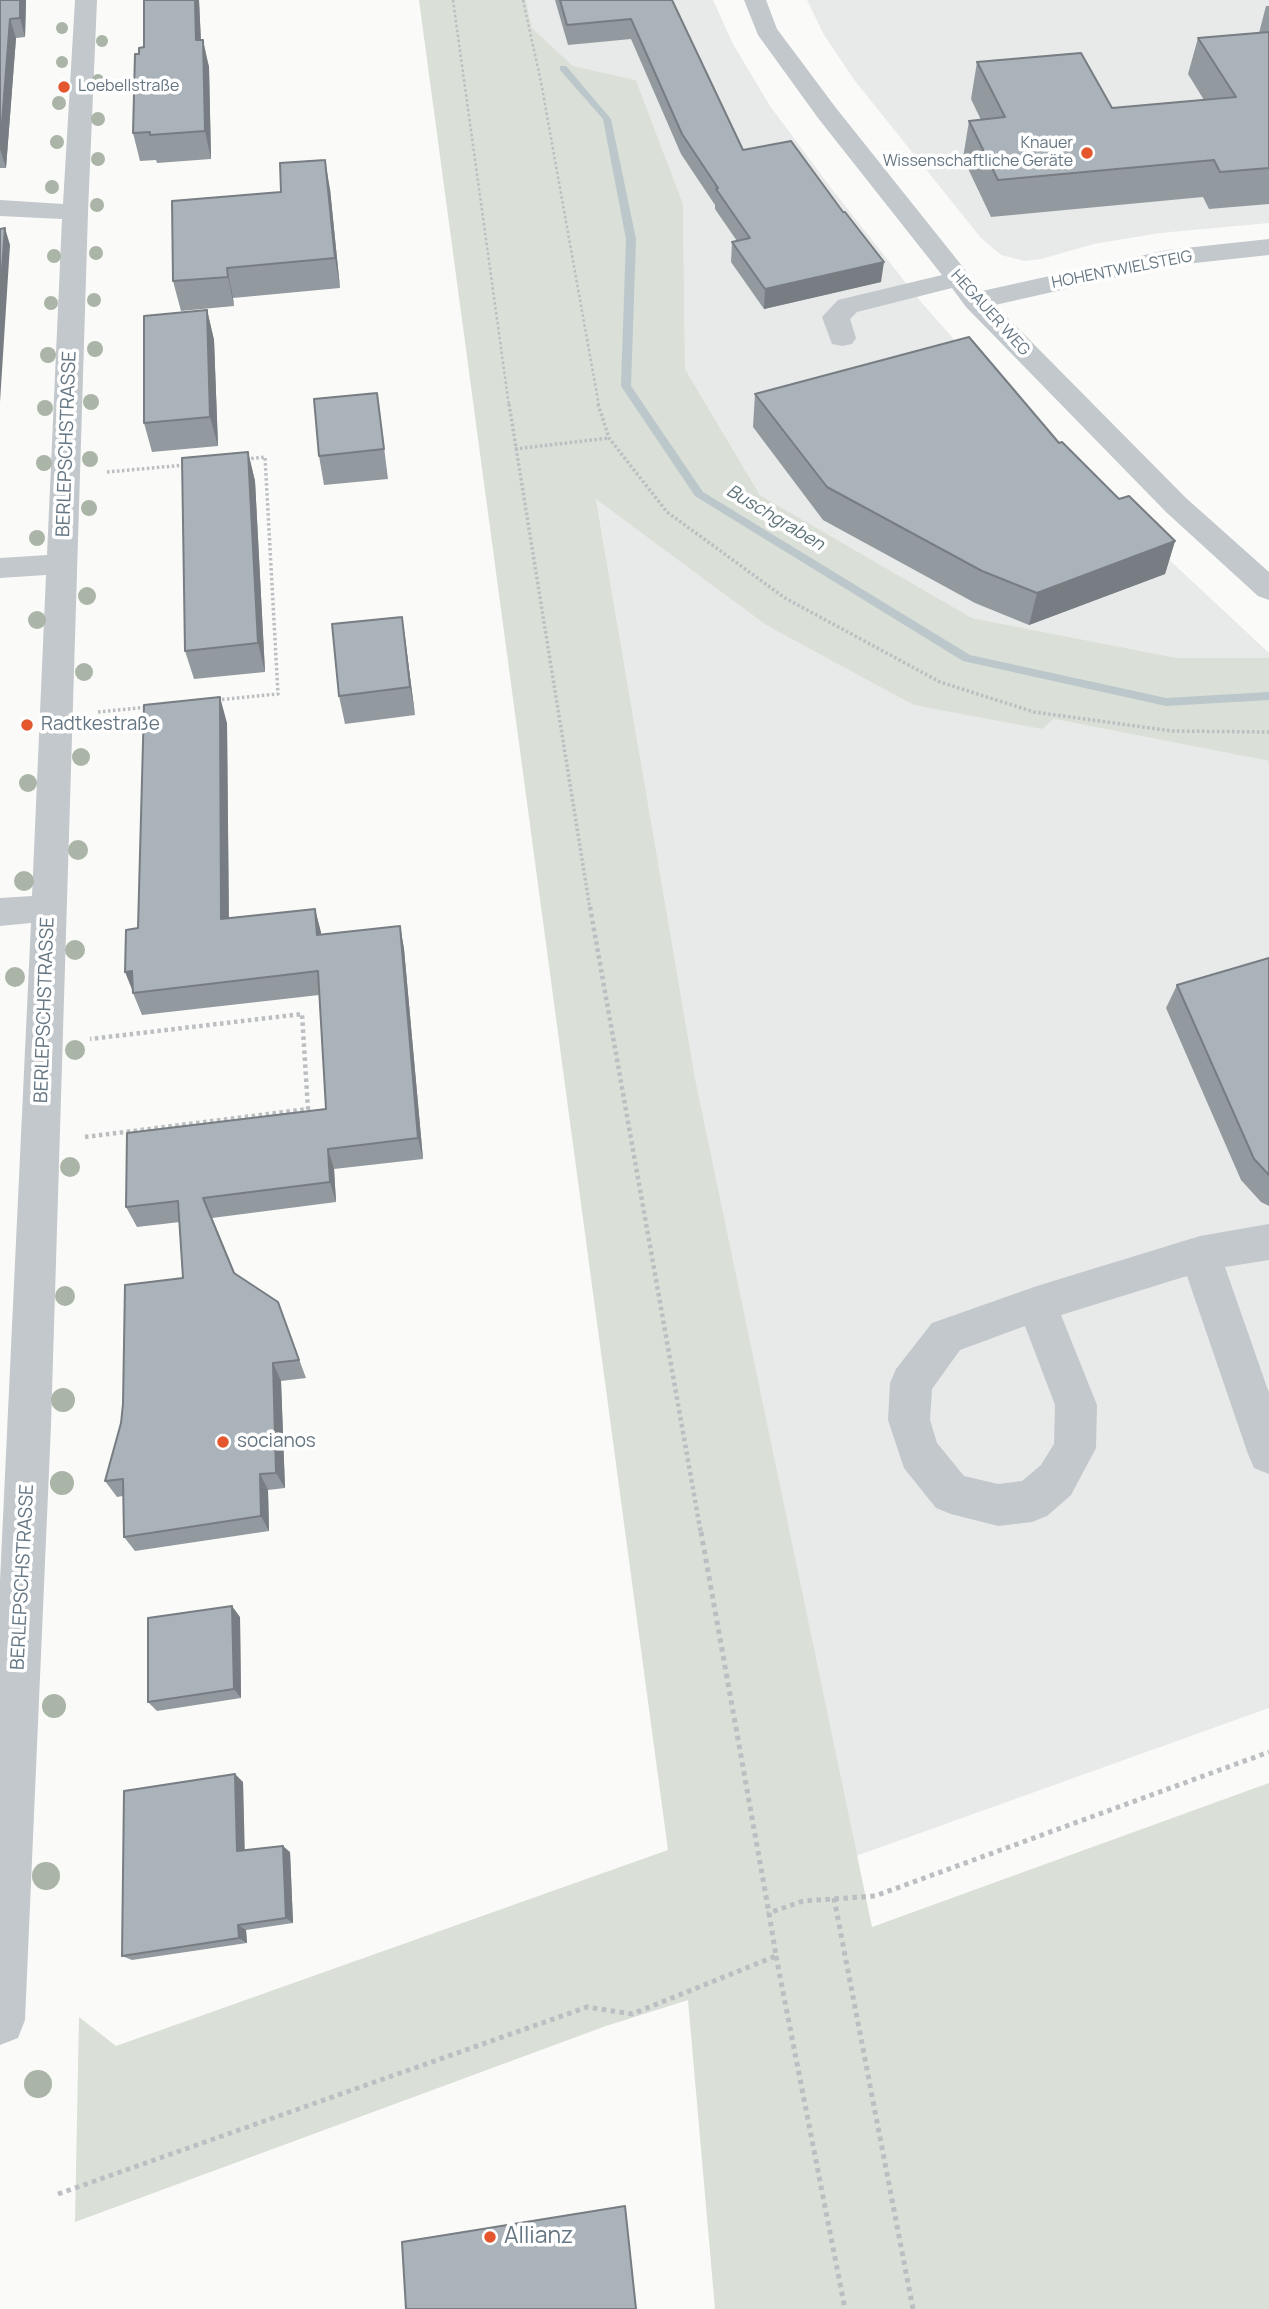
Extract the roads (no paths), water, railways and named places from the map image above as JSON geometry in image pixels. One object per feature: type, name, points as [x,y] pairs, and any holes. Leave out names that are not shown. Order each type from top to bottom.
[{"type":"street","name":"BERLEPSCHSTRASSE","points":[[0,2020],[15,1426],[48,908],[75,212],[86,0]]},
{"type":"street","name":"HEGAUER WEG","points":[[755,0],[766,30],[827,113],[976,301],[1176,505],[1269,589]]},
{"type":"street","points":[[0,208],[75,212]]},
{"type":"street","name":"HOHENTWIELSTEIG","points":[[976,301],[1167,258],[1269,247]]},
{"type":"street","points":[[842,338],[836,317],[848,306],[958,279]]},
{"type":"street","points":[[0,568],[63,564]]},
{"type":"street","points":[[0,912],[48,908]]},
{"type":"street","points":[[1037,1304],[1076,1405],[1075,1448],[1056,1480],[1032,1501],[998,1505],[951,1493],[919,1454],[909,1420],[911,1383],[946,1336],[1037,1304],[1200,1254],[1269,1242]]},
{"type":"street","points":[[1200,1254],[1269,1454]]},
{"type":"waterway","name":"Buschgraben","points":[[563,68],[607,119],[631,239],[626,386],[699,494],[967,658],[1166,702],[1269,696]]},
{"type":"place","name":"Loebellstraße","points":[[64,87]]},
{"type":"place","name":"Knauer Wissenschaftliche Geräte","points":[[1087,153]]},
{"type":"place","name":"Radtkestraße","points":[[27,725]]},
{"type":"place","name":"socianos","points":[[223,1442]]},
{"type":"place","name":"Allianz","points":[[490,2237]]}]
